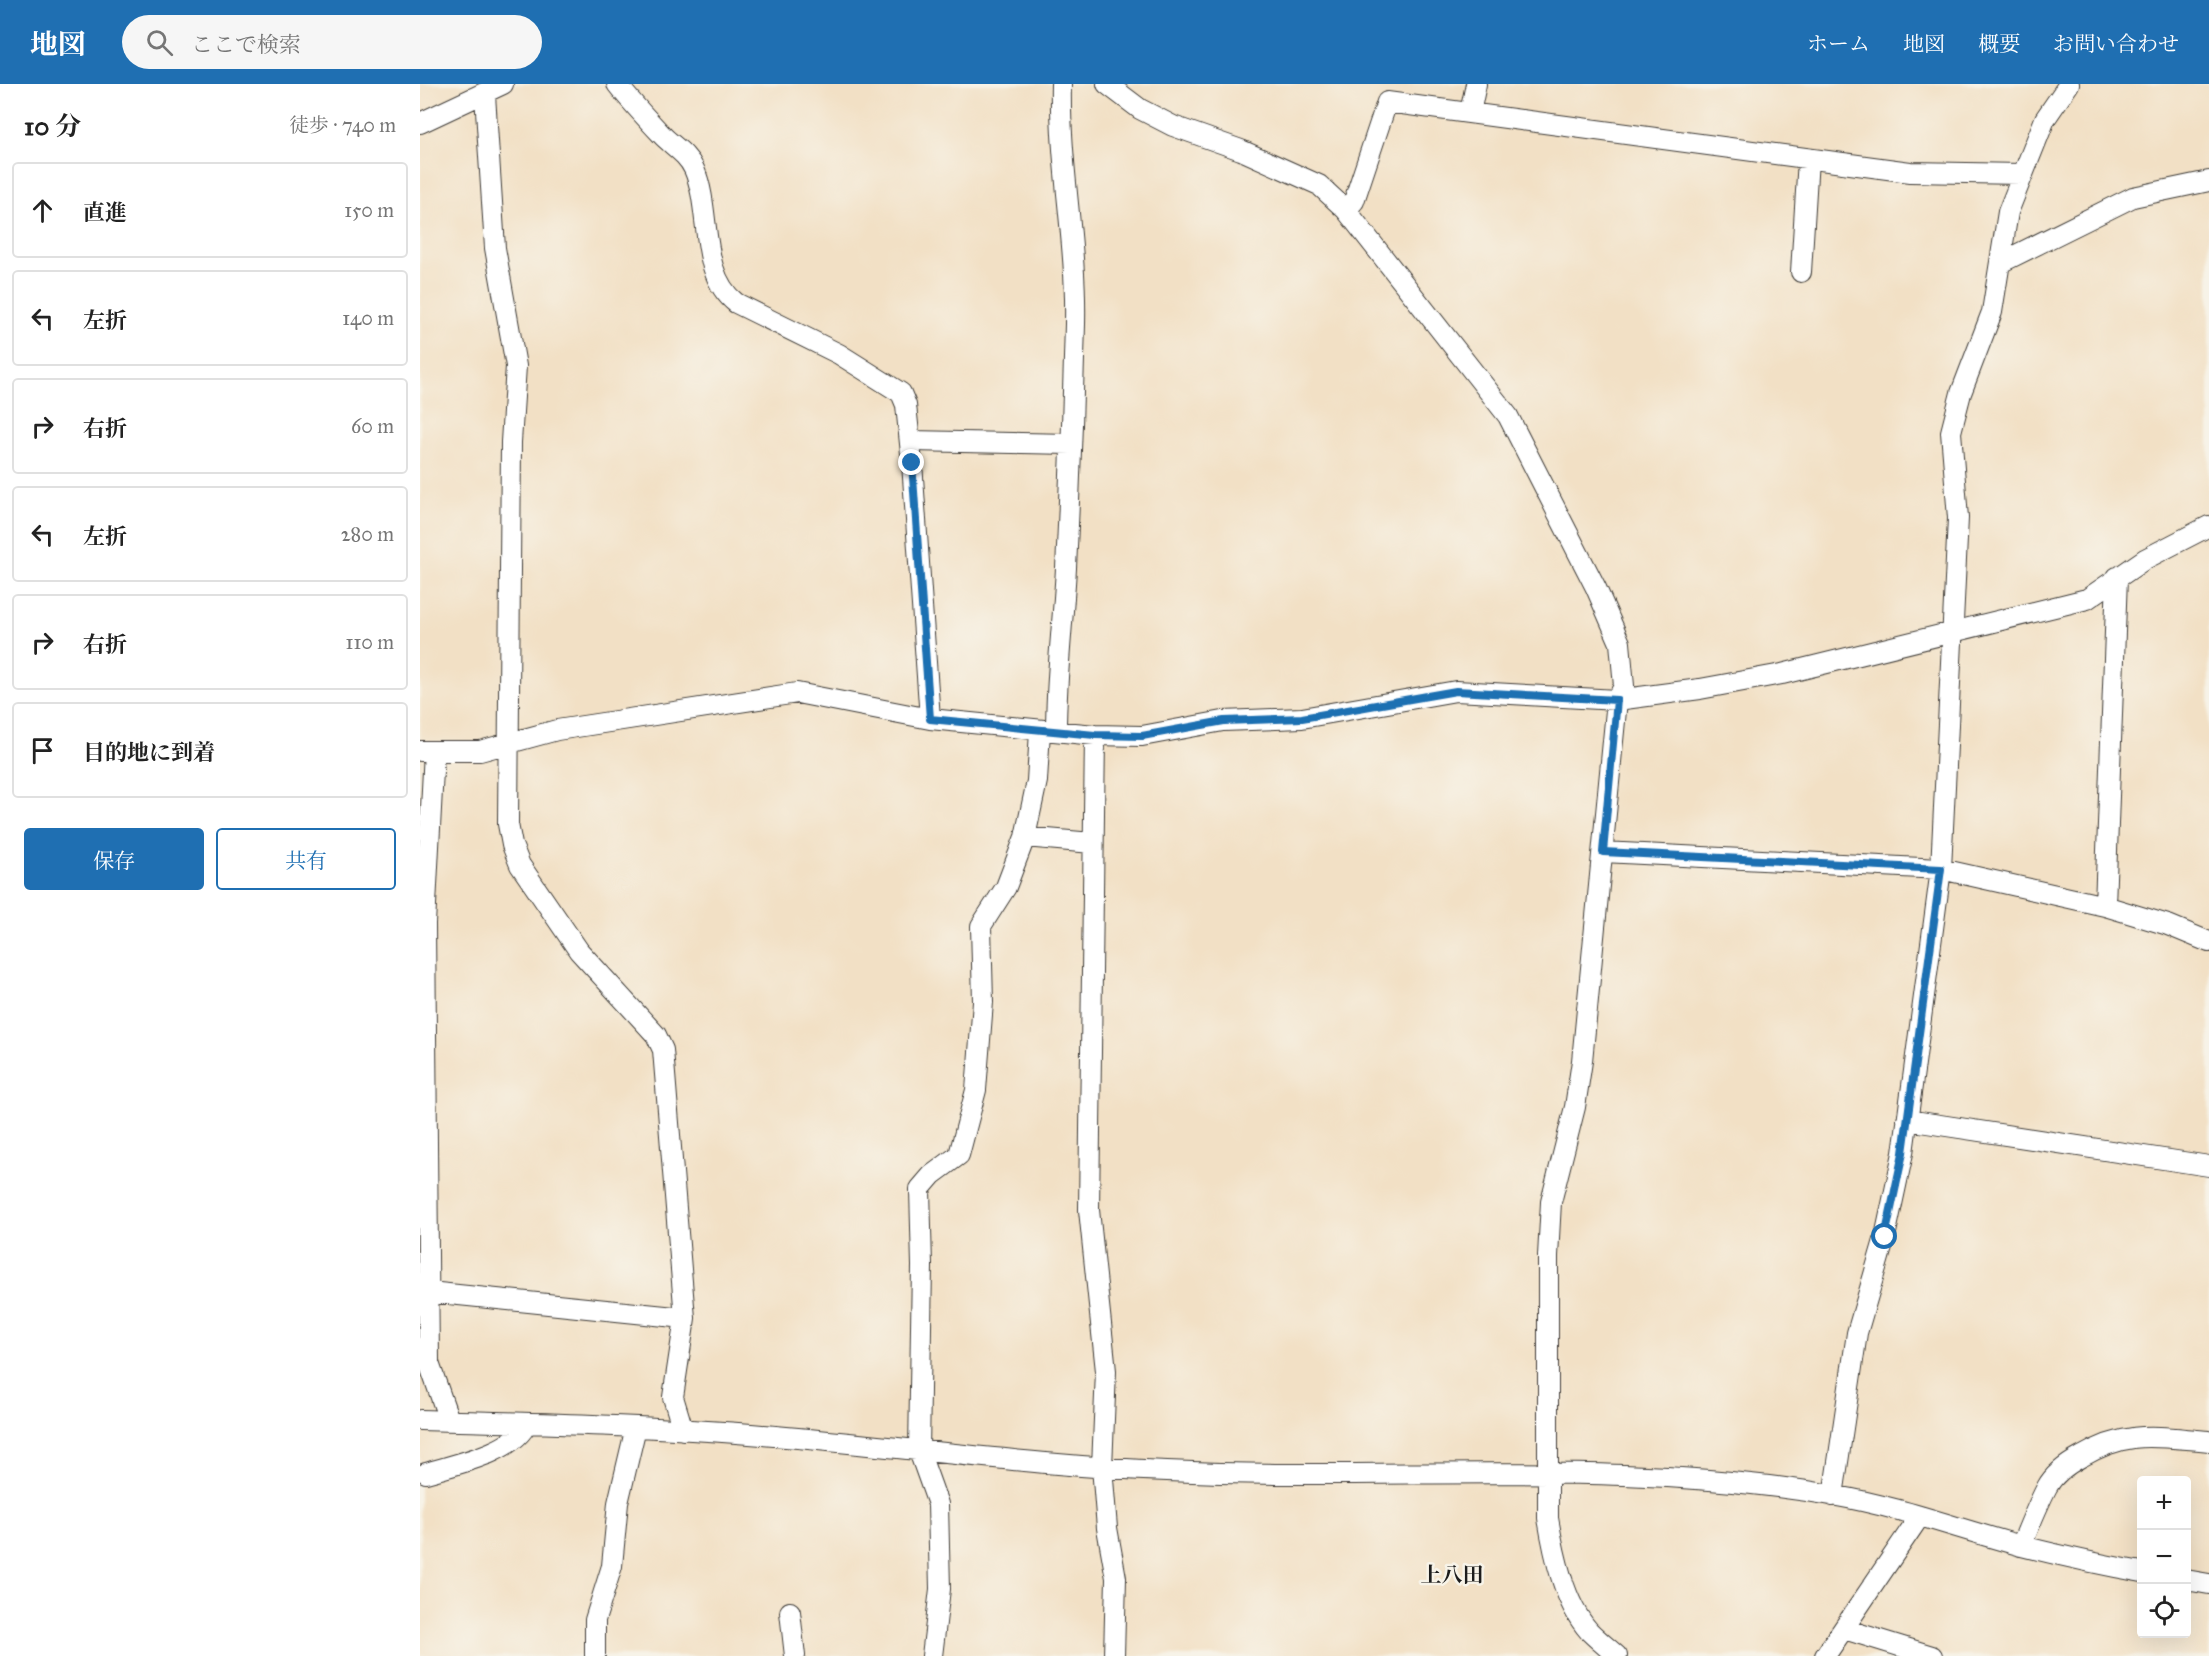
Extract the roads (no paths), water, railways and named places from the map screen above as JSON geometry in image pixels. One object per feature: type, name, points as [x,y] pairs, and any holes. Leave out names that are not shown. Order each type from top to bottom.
[{"type":"street","points":[[420,123],[503,84]]},
{"type":"street","points":[[616,84],[665,138],[686,156],[694,170],[712,263],[725,294],[736,303],[838,354],[901,393],[906,405],[930,719]]},
{"type":"street","points":[[932,1656],[940,1590],[938,1504],[919,1451],[920,1189],[932,1175],[959,1155],[976,1090],[983,1002],[981,926],[1006,887],[1025,837],[1048,731],[1056,681],[1066,571],[1075,321],[1072,237],[1060,116],[1061,84]]},
{"type":"street","points":[[1107,84],[1140,109],[1173,126],[1241,150],[1319,185],[1346,210],[1508,416],[1596,588],[1620,643],[1624,686],[1617,700],[1582,1061],[1575,1107],[1551,1202],[1548,1256],[1547,1474],[1548,1518],[1555,1560],[1571,1598],[1588,1629],[1617,1656]]},
{"type":"street","points":[[1470,113],[1476,84]]},
{"type":"street","points":[[1833,1496],[1857,1333],[1885,1237],[1907,1120],[1941,869],[1958,518],[1952,432],[1961,393],[1992,312],[2002,261],[2008,212],[2045,119],[2069,84]]},
{"type":"street","points":[[485,94],[495,248],[516,366],[511,442],[508,824],[520,865],[541,891],[579,951],[656,1035],[663,1050],[685,1318],[673,1397],[683,1430]]},
{"type":"street","points":[[1346,210],[1354,201],[1386,102],[1910,172],[2022,174]]},
{"type":"street","points":[[1801,272],[1808,159]]},
{"type":"street","points":[[2002,261],[2133,197],[2209,181]]},
{"type":"street","points":[[909,441],[1071,444]]},
{"type":"street","points":[[448,1420],[429,1363],[425,924],[427,751],[480,751],[557,730],[797,693],[930,719],[1095,735],[1142,736],[1224,721],[1302,718],[1456,691],[1617,700],[1700,689],[1782,674],[2087,599],[2145,559],[2209,526]]},
{"type":"street","points":[[2104,906],[2117,577]]},
{"type":"street","points":[[1095,735],[1089,1210],[1106,1371],[1102,1467],[1107,1528],[1116,1578],[1114,1656]]},
{"type":"street","points":[[1025,837],[1092,843]]},
{"type":"street","points":[[1603,852],[1941,869],[2104,906],[2168,925],[2209,942]]},
{"type":"street","points":[[1907,1120],[2209,1166]]},
{"type":"street","points":[[429,1292],[685,1318]]},
{"type":"street","points":[[420,1420],[636,1427],[784,1436],[919,1451],[1170,1472],[1547,1474],[1697,1479],[1833,1496],[1920,1516],[2021,1546],[2137,1571]]},
{"type":"street","points":[[426,1473],[490,1453],[523,1434],[527,1423]]},
{"type":"street","points":[[595,1656],[596,1620],[612,1566],[618,1503],[636,1427]]},
{"type":"street","points":[[2021,1546],[2048,1485],[2067,1465],[2098,1447],[2121,1438],[2154,1436],[2209,1441]]},
{"type":"street","points":[[1825,1656],[1920,1516]]},
{"type":"street","points":[[2191,1581],[2209,1584]]},
{"type":"street","points":[[789,1612],[795,1656]]},
{"type":"street","points":[[1844,1629],[1932,1656]]},
{"type":"district","name":"上八田","points":[[1452,1575]]}]
